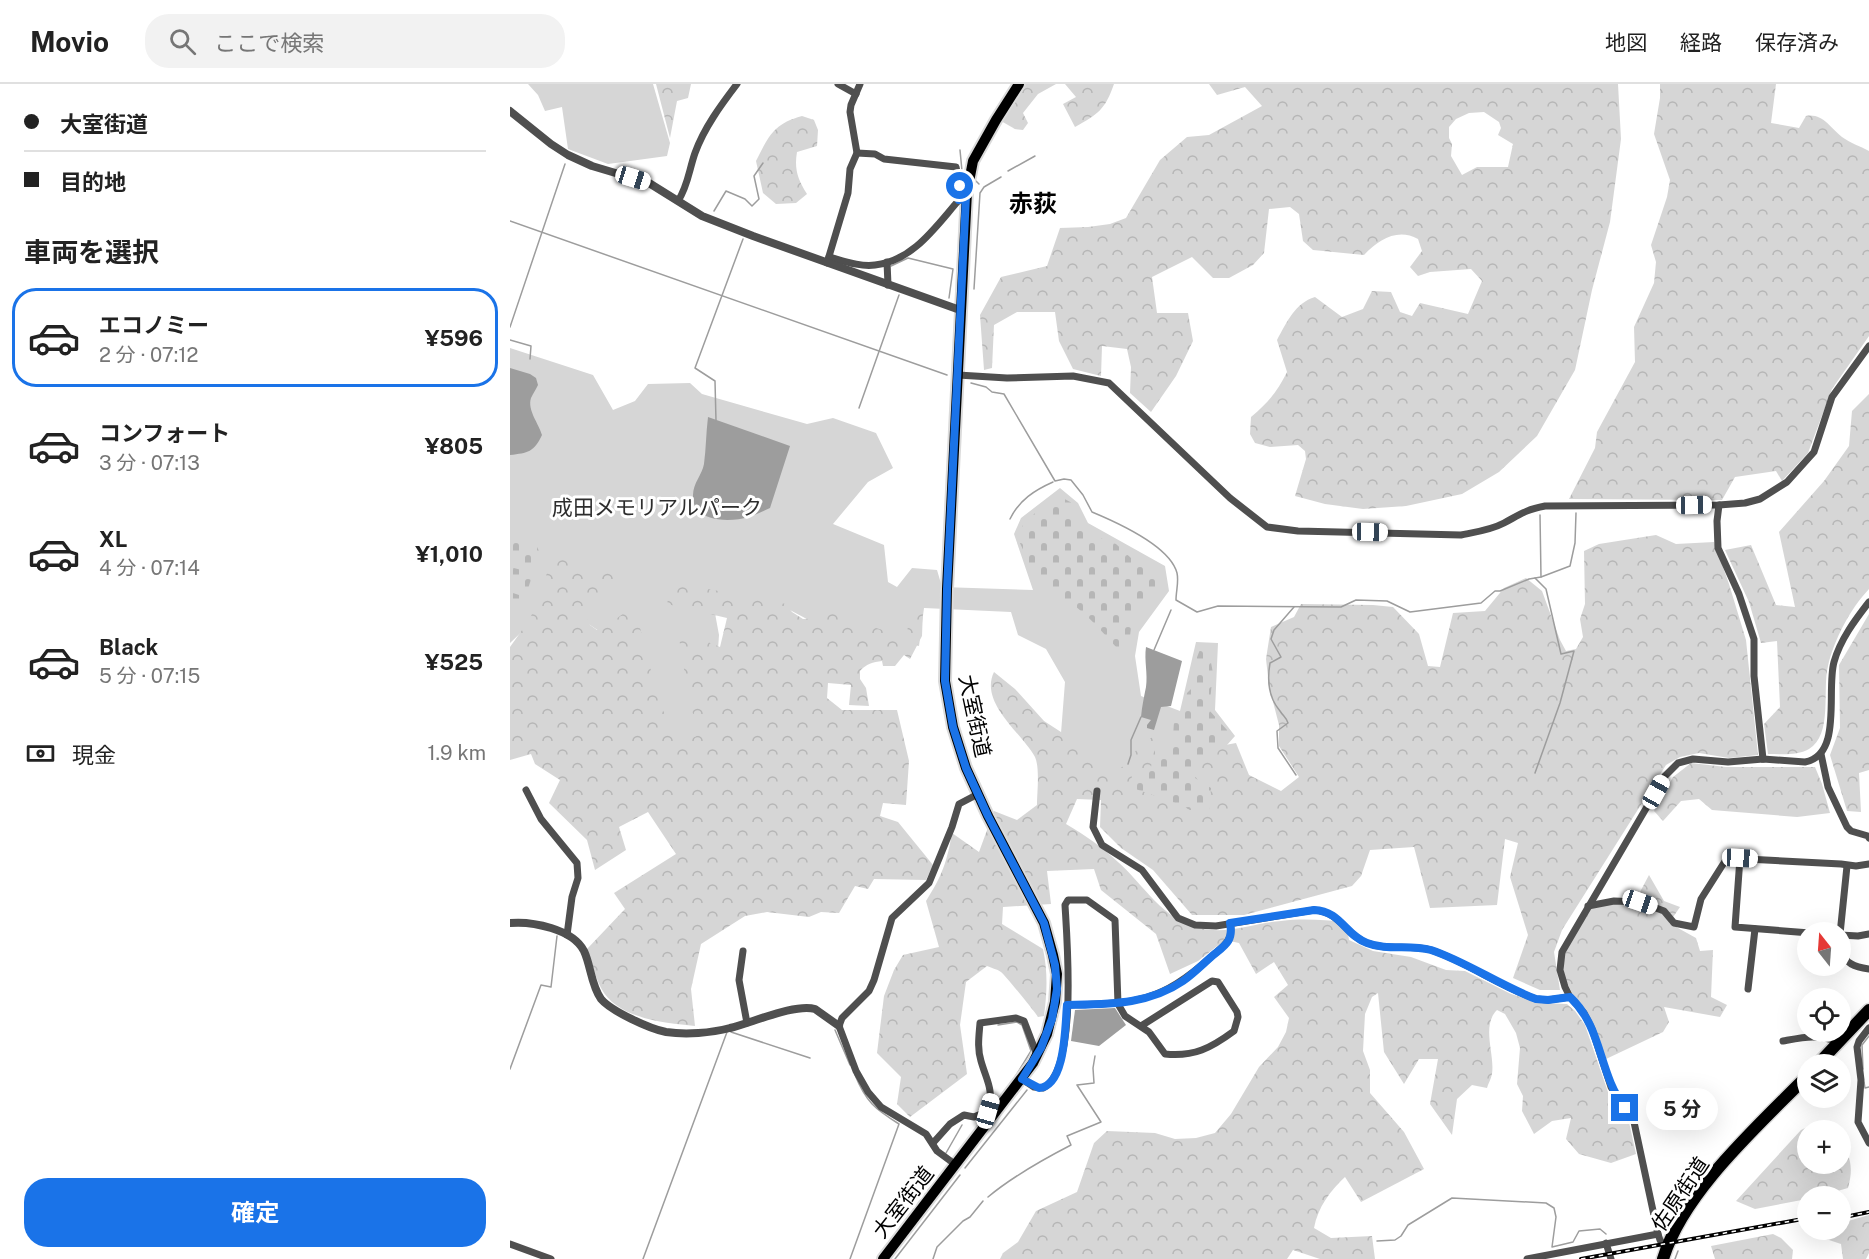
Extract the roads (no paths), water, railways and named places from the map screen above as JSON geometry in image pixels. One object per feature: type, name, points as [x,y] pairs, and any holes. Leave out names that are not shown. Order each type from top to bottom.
[{"type":"highway","points":[[1851,1029],[1869,1010]]},
{"type":"highway","points":[[1828,1054],[1839,1042]]},
{"type":"highway","name":"佐原街道","points":[[1665,1254],[1692,1202],[1702,1189],[1797,1087]]},
{"type":"main road","name":"大室街道","points":[[883,1259],[1022,1079],[1047,1034],[1055,1002],[1056,974],[1044,923],[966,768],[953,727],[945,681],[963,198],[973,161],[1019,84]]},
{"type":"street","points":[[678,201],[684,192],[695,153],[706,131],[720,106],[737,84]]},
{"type":"street","points":[[838,84],[856,94]]},
{"type":"street","points":[[828,260],[848,194],[850,169],[857,153],[850,119],[851,105],[861,84]]},
{"type":"street","points":[[510,111],[568,155],[592,166],[649,183],[702,216],[960,310]]},
{"type":"street","points":[[828,260],[876,265],[898,259],[916,248],[963,198],[956,167],[884,159],[869,153],[857,153]]},
{"type":"street","points":[[886,262],[888,285]]},
{"type":"street","points":[[958,375],[1007,378],[1073,376],[1109,383],[1230,498],[1267,527],[1298,531],[1461,535],[1479,532],[1503,523],[1520,513],[1545,506],[1719,505],[1760,499],[1787,482],[1814,452],[1836,391],[1869,346]]},
{"type":"street","points":[[1719,505],[1718,548],[1739,594],[1754,639],[1754,676],[1763,759]]},
{"type":"street","points":[[1665,1254],[1658,1234],[1634,1122],[1611,1087],[1597,1041],[1588,1021],[1580,1006],[1570,997],[1561,978],[1560,962],[1566,943],[1665,776],[1678,763],[1693,759],[1728,762],[1763,759],[1804,762],[1821,754],[1828,738],[1831,677],[1836,653],[1850,628],[1869,602]]},
{"type":"street","points":[[1821,754],[1828,787],[1848,827],[1851,831],[1869,838]]},
{"type":"street","points":[[526,790],[541,819],[577,864],[578,878],[572,897],[567,935]]},
{"type":"street","points":[[1097,791],[1093,827],[1102,845],[1142,870],[1178,918],[1195,925],[1205,926],[1314,910],[1323,911],[1339,920],[1364,943],[1433,951],[1536,999],[1570,997]]},
{"type":"street","points":[[839,1026],[842,1018],[869,991],[892,918],[930,883],[959,804],[978,794]]},
{"type":"street","points":[[1588,906],[1614,901],[1640,902],[1664,911],[1674,922],[1694,927],[1701,899],[1727,858],[1847,866],[1869,864]]},
{"type":"street","points":[[1740,858],[1735,927],[1797,932]]},
{"type":"street","points":[[1841,922],[1847,866]]},
{"type":"street","points":[[1022,1079],[1039,1088],[1047,1086],[1061,1062],[1069,977],[1065,905],[1068,900],[1087,900],[1115,920],[1118,1004],[1125,1016],[1149,1032],[1165,1054],[1185,1054],[1203,1050],[1232,1032],[1236,1027],[1238,1017],[1218,982],[1212,981],[1141,1026]]},
{"type":"street","points":[[510,923],[535,924],[567,935],[584,951],[596,990],[608,1006],[631,1019],[666,1032],[698,1033],[730,1028],[810,1008],[839,1026],[856,1071],[868,1092],[881,1107],[926,1134],[937,1151],[956,1165]]},
{"type":"street","points":[[1067,1005],[1118,1004],[1158,994],[1189,976],[1229,941],[1232,932],[1230,923]]},
{"type":"street","points":[[1748,989],[1755,929]]},
{"type":"street","points":[[1851,936],[1869,934]]},
{"type":"street","points":[[743,951],[739,980],[747,1023]]},
{"type":"street","points":[[1851,965],[1869,969]]},
{"type":"street","points":[[933,1143],[950,1124],[964,1115],[974,1117],[988,1111],[992,1098],[980,1060],[978,1043],[980,1023],[1016,1018],[1024,1021],[1037,1055]]},
{"type":"street","points":[[1869,1028],[1857,1047],[1861,1080],[1858,1122],[1869,1143]]},
{"type":"street","points":[[1783,1041],[1797,1039]]},
{"type":"street","points":[[1527,1259],[1658,1234]]},
{"type":"street","points":[[510,1244],[551,1259]]},
{"type":"street","points":[[1606,1244],[1611,1259]]},
{"type":"waterway","points":[[960,150],[962,171],[966,173]]},
{"type":"waterway","points":[[1008,171],[1035,156]]},
{"type":"waterway","points":[[714,211],[726,191],[745,199],[752,206],[759,199],[754,176],[763,163]]},
{"type":"waterway","points":[[510,327],[565,164]]},
{"type":"waterway","points":[[974,289],[980,193],[984,187],[1001,177]]},
{"type":"waterway","points":[[976,181],[979,184]]},
{"type":"waterway","points":[[510,221],[947,375]]},
{"type":"waterway","points":[[716,421],[715,381],[695,368],[743,239]]},
{"type":"waterway","points":[[891,266],[908,258],[953,269],[949,298]]},
{"type":"waterway","points":[[859,408],[899,295]]},
{"type":"waterway","points":[[510,340],[531,346],[530,359]]},
{"type":"waterway","points":[[971,383],[986,387],[992,392],[1004,394],[1055,481],[1071,480],[1083,495],[1092,512],[1141,536],[1164,553],[1177,573],[1176,600],[1197,612],[1218,606],[1341,607],[1356,600],[1387,601],[1410,612],[1481,603],[1495,591],[1570,566],[1575,543],[1576,513]]},
{"type":"waterway","points":[[1010,519],[1028,496],[1053,482]]},
{"type":"waterway","points":[[1540,515],[1541,577]]},
{"type":"waterway","points":[[1535,578],[1546,589],[1561,654],[1574,651],[1560,703],[1535,773]]},
{"type":"waterway","points":[[1294,607],[1274,630],[1271,639],[1281,657],[1270,663],[1269,682],[1273,700],[1288,723],[1277,731],[1278,748],[1296,775]]},
{"type":"waterway","points":[[1154,650],[1171,610]]},
{"type":"waterway","points":[[1128,764],[1131,755],[1131,740],[1141,717]]},
{"type":"waterway","points":[[510,1069],[541,985],[551,987],[557,936]]},
{"type":"waterway","points":[[998,1025],[1017,1022],[1022,1025],[1031,1051],[1015,1077]]},
{"type":"waterway","points":[[835,1030],[850,1065]]},
{"type":"waterway","points":[[643,1259],[727,1032]]},
{"type":"waterway","points":[[731,1032],[810,1058]]},
{"type":"waterway","points":[[1863,1069],[1862,1045],[1869,1036]]},
{"type":"waterway","points":[[988,1197],[1007,1182],[1071,1145],[1067,1136],[1101,1122],[1077,1085],[1094,1083],[1095,1056]]},
{"type":"waterway","points":[[850,1259],[899,1124],[872,1104],[855,1075]]},
{"type":"waterway","points":[[1864,1082],[1865,1088],[1869,1087]]},
{"type":"waterway","points":[[965,1168],[1027,1090]]},
{"type":"waterway","points":[[946,1153],[962,1125]]},
{"type":"waterway","points":[[895,1259],[960,1175]]},
{"type":"waterway","points":[[1377,1241],[1395,1240],[1401,1236],[1408,1225],[1452,1198],[1546,1203],[1554,1208],[1556,1217],[1552,1247],[1573,1242],[1579,1231],[1600,1229],[1606,1234]]},
{"type":"waterway","points":[[933,1259],[937,1247],[970,1217],[983,1201]]},
{"type":"waterway","points":[[1675,1259],[1678,1251]]},
{"type":"railway","points":[[1851,1216],[1869,1212]]},
{"type":"railway","points":[[1581,1259],[1797,1220]]},
{"type":"district","name":"赤荻","points":[[1033,203]]},
{"type":"park label","name":"成田メモリアルパーク","points":[[657,507]]}]
